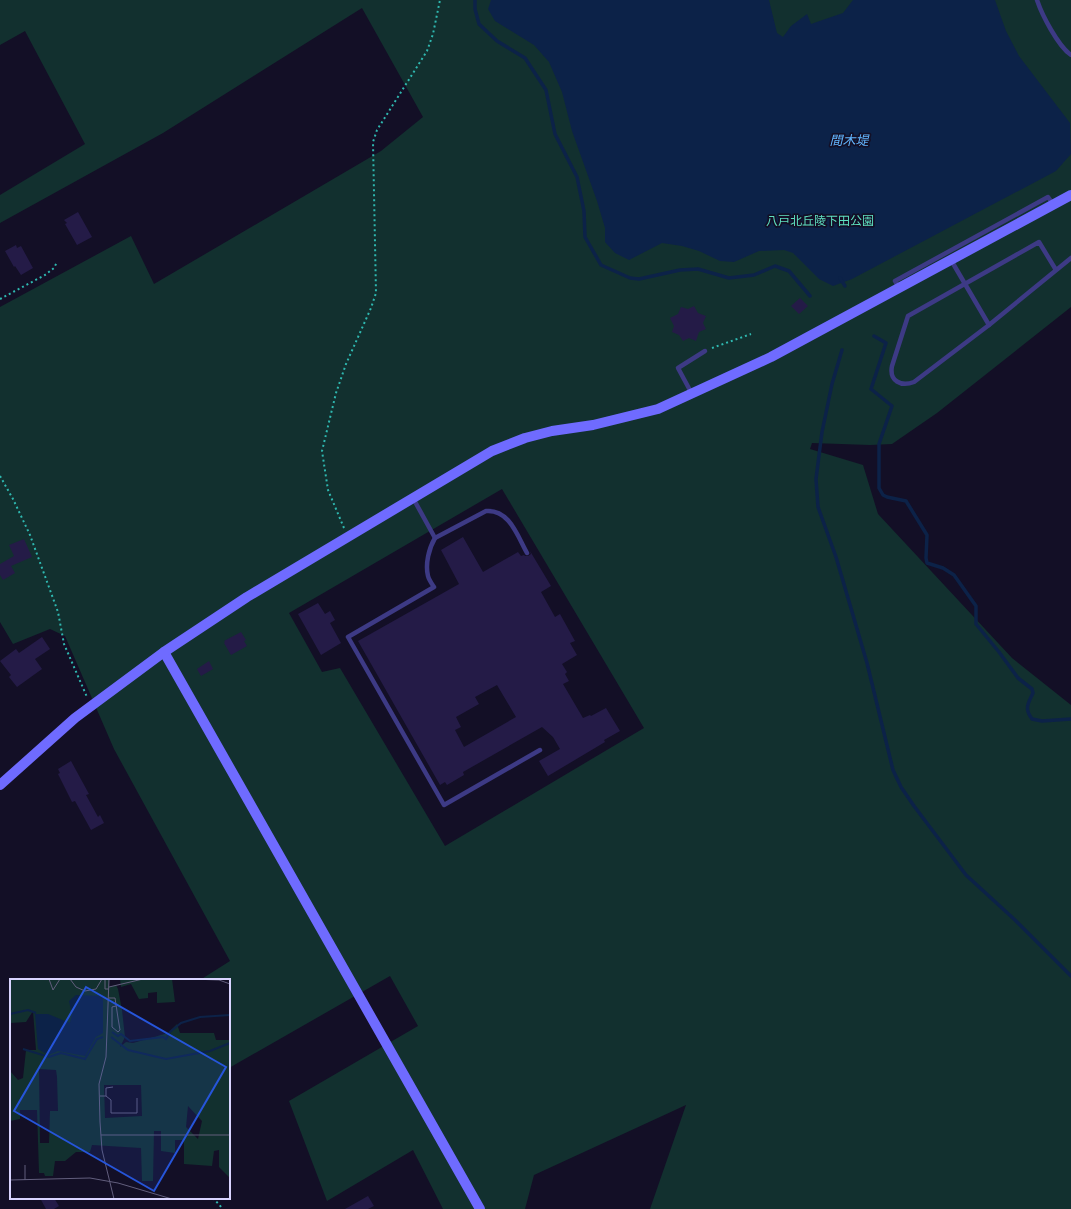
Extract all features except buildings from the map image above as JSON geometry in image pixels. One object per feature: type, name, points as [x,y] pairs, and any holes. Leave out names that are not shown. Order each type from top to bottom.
[{"type":"street","points":[[0,784],[75,718],[164,652],[247,598],[492,451],[525,438],[552,431],[593,425],[658,409],[771,357],[1071,196]]},
{"type":"street","points":[[164,652],[480,1209]]},
{"type":"lane","points":[[1037,0],[1040,10],[1053,32],[1066,52],[1071,55]]},
{"type":"lane","points":[[899,288],[895,281],[1048,197],[1053,205]]},
{"type":"lane","points":[[1056,270],[1039,242],[908,316],[890,372],[899,383],[906,385],[914,382],[989,325],[1071,258]]},
{"type":"lane","points":[[951,260],[989,325]]},
{"type":"lane","points":[[692,394],[678,368],[705,351]]},
{"type":"lane","points":[[413,498],[435,538]]},
{"type":"lane","points":[[527,553],[508,519],[502,514],[493,510],[486,511],[435,538],[430,548],[428,561],[428,575],[434,587],[348,637],[444,805],[540,750]]},
{"type":"path","points":[[348,537],[328,490],[322,451],[336,393],[346,364],[372,308],[376,293],[373,142],[377,130],[427,51],[433,34],[440,0]]},
{"type":"path","points":[[0,298],[45,275],[54,268],[57,262]]},
{"type":"path","points":[[705,351],[751,334]]},
{"type":"path","points":[[0,476],[30,535],[58,612],[64,644],[91,706]]},
{"type":"path","points":[[214,1199],[223,1209]]},
{"type":"green space","name":"八戸北丘陵下田公園","points":[[0,0],[1071,0],[1071,307],[937,413],[892,444],[870,445],[812,443],[810,449],[863,465],[878,514],[1012,658],[1071,705],[1071,1209],[650,1209],[686,1105],[534,1175],[525,1209],[443,1209],[413,1150],[327,1201],[289,1101],[418,1026],[390,976],[230,1067],[230,979],[202,979],[230,961],[114,749],[65,636],[50,629],[13,644],[0,622],[0,307],[131,236],[154,284],[381,151],[423,117],[362,8],[163,133],[0,223],[0,195],[85,144],[25,31],[0,45]],"holes":[[[502,489],[644,728],[445,846],[340,668],[322,672],[289,613]]]},
{"type":"water","name":"間木堤","points":[[491,0],[769,0],[777,33],[783,37],[791,26],[807,14],[811,24],[843,13],[853,0],[995,0],[1006,31],[1019,56],[1070,123],[1071,154],[1056,171],[852,279],[833,286],[819,279],[793,253],[784,250],[759,251],[734,262],[720,261],[699,251],[682,246],[662,243],[629,260],[615,253],[605,242],[605,228],[597,201],[572,131],[562,92],[549,62],[534,45],[495,21],[488,9]]},
{"type":"waterway","points":[[475,0],[475,9],[479,24],[497,41],[525,58],[546,90],[555,134],[577,177],[584,211],[585,237],[601,265],[630,278],[639,279],[680,270],[698,269],[729,278],[754,275],[775,266],[789,271],[810,296]]},
{"type":"waterway","points":[[840,278],[845,286]]},
{"type":"waterway","points":[[874,336],[886,343],[871,389],[892,406],[879,444],[879,488],[883,495],[887,497],[906,501],[927,535],[927,563],[943,568],[954,575],[976,606],[976,624],[1018,678],[1032,689],[1033,693],[1027,709],[1032,719],[1042,721],[1071,719]]},
{"type":"waterway","points":[[842,350],[832,384],[822,432],[816,479],[818,507],[836,557],[867,663],[893,770],[901,787],[914,806],[966,875],[1015,920],[1071,976]]}]
